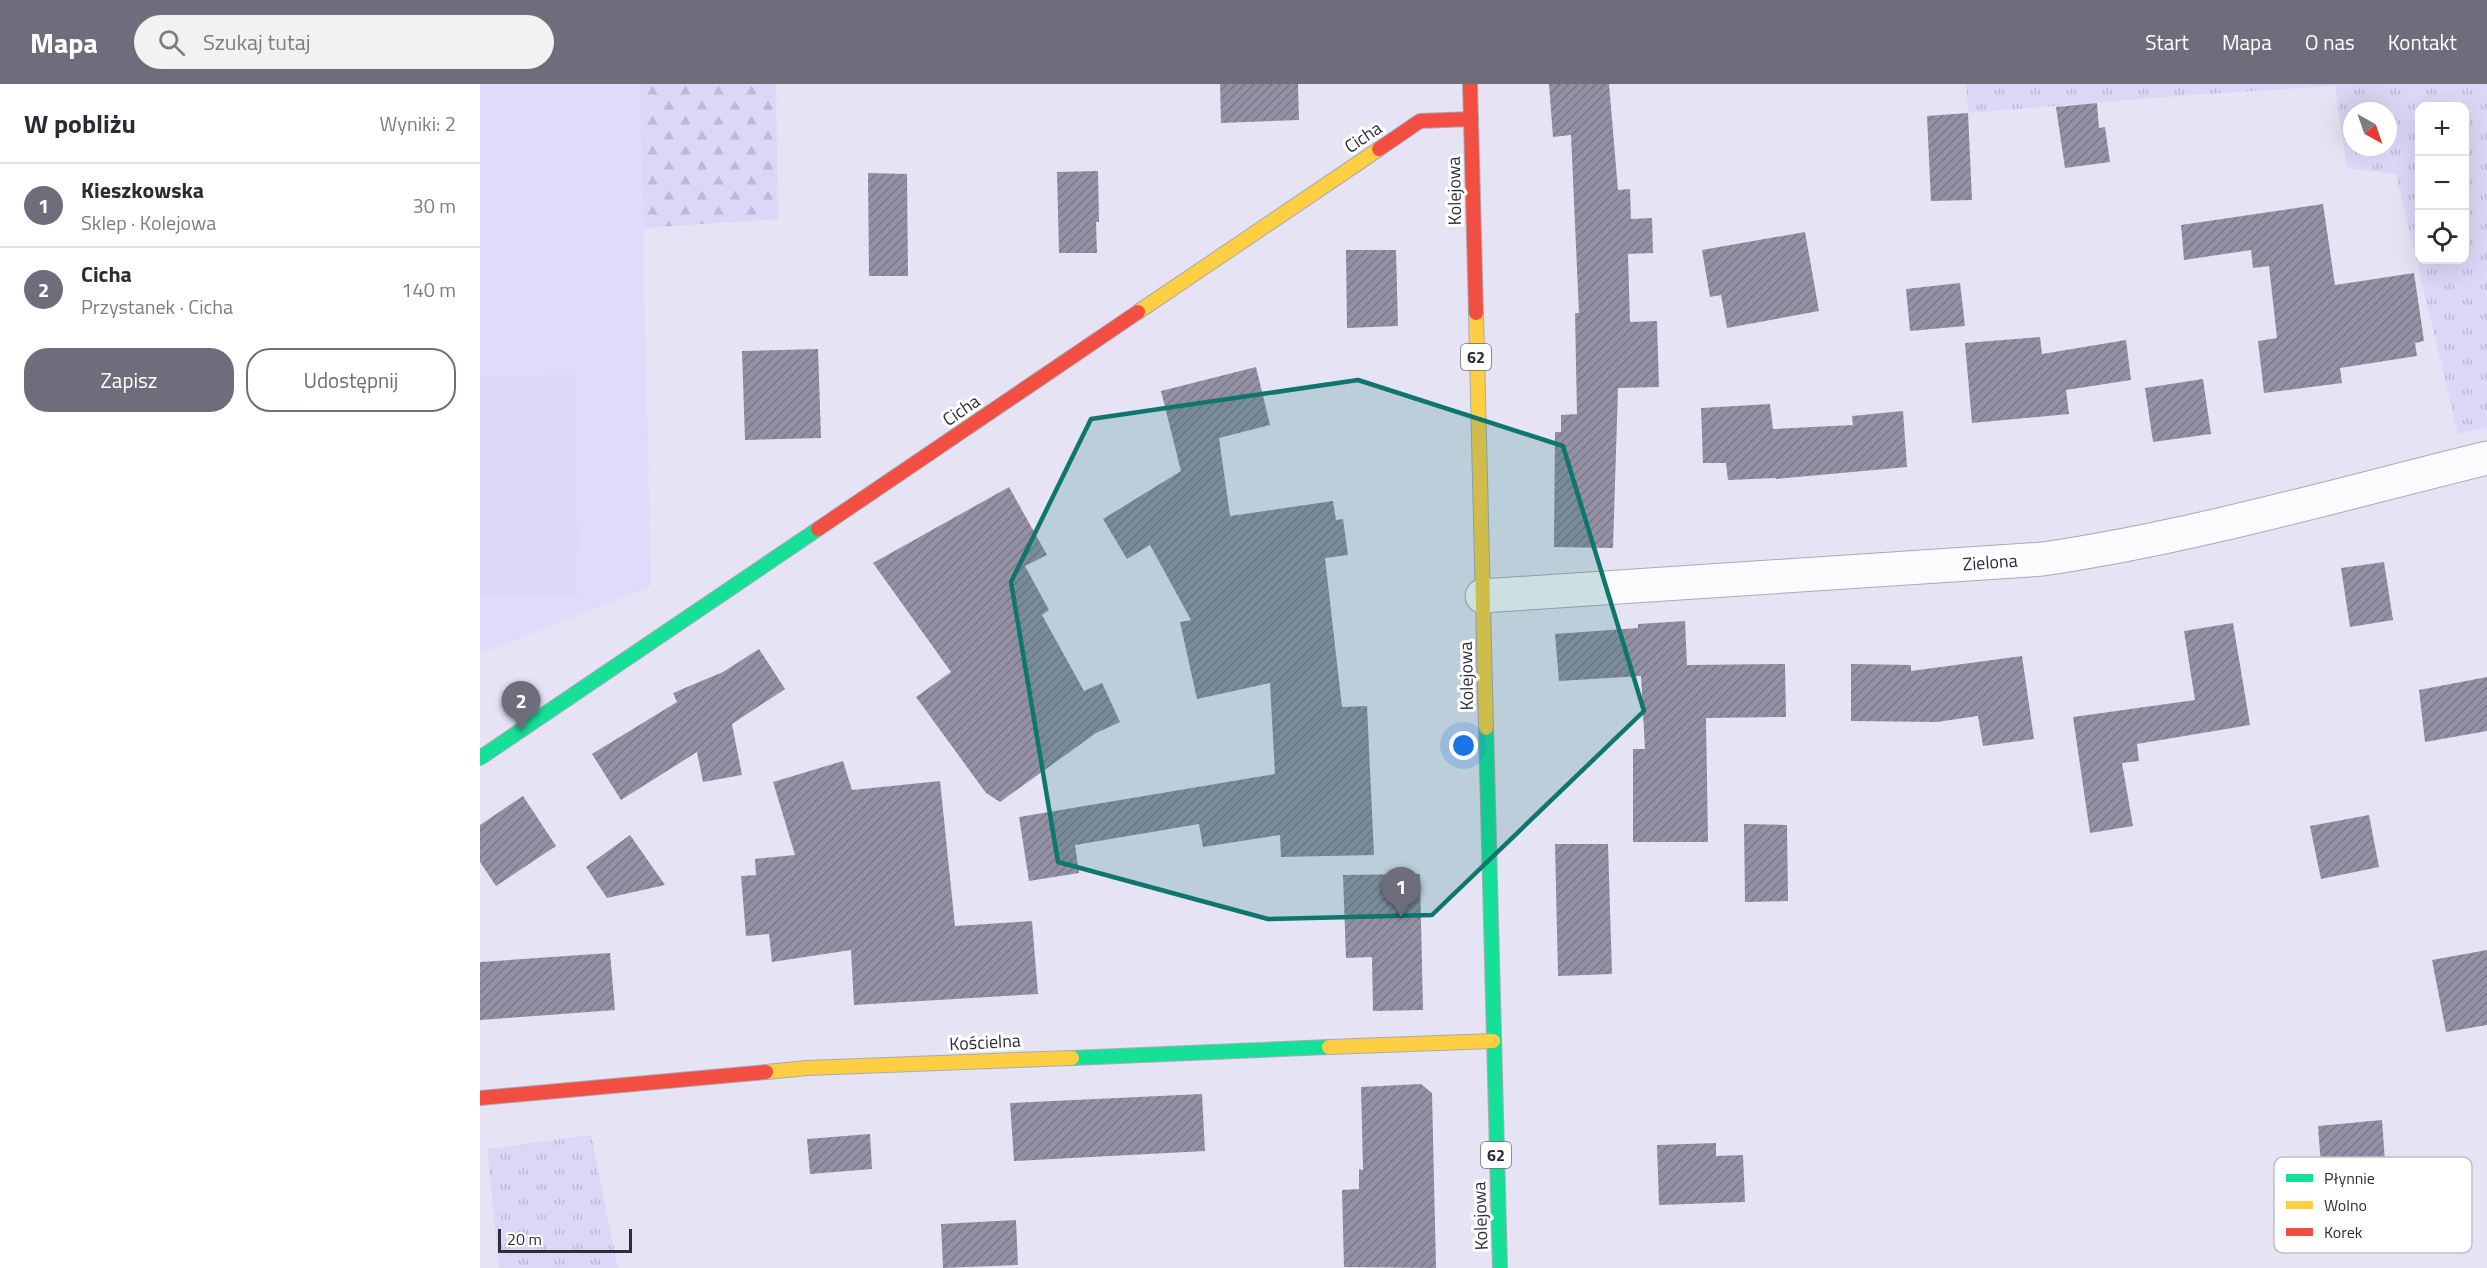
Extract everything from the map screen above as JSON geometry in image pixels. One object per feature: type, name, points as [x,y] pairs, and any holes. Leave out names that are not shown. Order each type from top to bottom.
[{"type":"main road","name":"Kolejowa","points":[[1470,84],[1500,1268]]},
{"type":"main road","name":"Cicha","points":[[480,758],[1420,121],[1471,119]]},
{"type":"main road","name":"Kościelna","points":[[480,1098],[807,1068],[1493,1041]]},
{"type":"street","name":"Zielona","points":[[1482,596],[2043,559],[2175,536],[2487,459]]},
{"type":"highlighted area","points":[[1358,380],[1563,446],[1644,711],[1432,915],[1268,919],[1058,862],[1011,582],[1091,419]]},
{"type":"shaded area","points":[[480,84],[640,84],[651,586],[480,654]]},
{"type":"green space","points":[[640,84],[776,84],[778,219],[643,228]]},
{"type":"green space","points":[[1966,84],[2487,84],[2487,427],[2458,434],[2417,264],[2469,264],[2469,102],[2415,102],[2415,254],[2396,174],[2347,168],[2345,156],[2397,156],[2397,102],[2343,102],[2343,141],[2335,86],[1968,113]]},
{"type":"green space","points":[[575,375],[577,596],[480,595],[480,377]]},
{"type":"green space","points":[[591,1135],[618,1268],[499,1268],[487,1149]]},
{"type":"building","points":[[1220,84],[1298,84],[1299,120],[1221,123]]},
{"type":"building","points":[[1549,84],[1609,84],[1618,190],[1630,189],[1631,219],[1652,218],[1653,253],[1628,254],[1630,322],[1657,321],[1659,387],[1618,388],[1613,548],[1554,547],[1555,432],[1561,432],[1561,415],[1577,414],[1575,313],[1579,313],[1571,135],[1553,137]]},
{"type":"building","points":[[2097,103],[2099,128],[2105,127],[2110,162],[2065,168],[2056,107]]},
{"type":"building","points":[[1968,113],[1972,200],[1931,201],[1927,116]]},
{"type":"building","points":[[1098,171],[1097,253],[1059,253],[1057,172]]},
{"type":"building","points":[[868,173],[907,174],[908,276],[869,276]]},
{"type":"building","points":[[2323,204],[2335,285],[2414,273],[2424,341],[2415,343],[2417,356],[2340,368],[2342,383],[2264,393],[2258,341],[2277,338],[2269,266],[2253,268],[2251,250],[2184,260],[2181,225]]},
{"type":"building","points":[[1805,232],[1819,311],[1727,328],[1721,295],[1710,297],[1702,250]]},
{"type":"building","points":[[1346,250],[1396,250],[1398,326],[1347,328]]},
{"type":"building","points":[[1960,283],[1965,326],[1910,331],[1906,289]]},
{"type":"building","points":[[2040,337],[2042,354],[2126,340],[2131,380],[2066,390],[2069,414],[1972,423],[1965,343]]},
{"type":"building","points":[[818,349],[821,438],[745,440],[742,351]]},
{"type":"building","points":[[1256,367],[1270,425],[1219,438],[1230,516],[1333,501],[1336,520],[1343,519],[1348,555],[1325,558],[1342,707],[1367,706],[1374,855],[1281,857],[1280,835],[1203,847],[1199,824],[1075,845],[1079,873],[1029,881],[1019,817],[1275,774],[1270,683],[1197,699],[1180,622],[1191,620],[1150,545],[1127,559],[1103,519],[1181,471],[1161,391]]},
{"type":"building","points":[[2203,379],[2211,434],[2153,442],[2145,388]]},
{"type":"building","points":[[1770,404],[1773,429],[1853,425],[1852,416],[1903,411],[1907,467],[1776,479],[1728,480],[1726,463],[1703,463],[1701,408]]},
{"type":"building","points":[[1009,487],[1047,555],[1025,566],[1049,610],[1042,615],[1084,691],[1102,683],[1120,722],[1096,733],[1000,802],[986,793],[916,697],[951,672],[873,563]]},
{"type":"building","points":[[2384,562],[2393,620],[2350,627],[2341,568]]},
{"type":"building","points":[[1685,621],[1687,665],[1785,664],[1786,717],[1706,718],[1708,842],[1633,842],[1633,749],[1645,749],[1641,676],[1559,681],[1555,634],[1638,628],[1638,624]]},
{"type":"building","points":[[2233,623],[2250,725],[2137,744],[2139,761],[2122,763],[2133,826],[2090,833],[2073,717],[2195,700],[2184,631]]},
{"type":"building","points":[[759,649],[785,689],[732,724],[742,775],[703,782],[697,752],[621,800],[592,754],[677,702],[673,693],[723,672]]},
{"type":"building","points":[[2022,656],[2034,739],[1983,746],[1978,716],[1937,722],[1851,721],[1851,664],[1911,665],[1911,671]]},
{"type":"building","points":[[2487,677],[2487,731],[2425,742],[2419,690]]},
{"type":"building","points":[[843,761],[852,790],[940,781],[955,926],[1032,921],[1038,994],[854,1005],[851,950],[772,962],[769,934],[746,936],[741,876],[756,875],[755,859],[795,855],[773,782]]},
{"type":"building","points":[[523,796],[556,846],[496,886],[480,862],[480,825]]},
{"type":"building","points":[[2369,815],[2379,867],[2321,879],[2310,826]]},
{"type":"building","points":[[1744,824],[1787,825],[1788,901],[1745,902]]},
{"type":"building","points":[[630,835],[665,885],[607,898],[586,867]]},
{"type":"building","points":[[1555,844],[1608,844],[1612,974],[1558,976]]},
{"type":"building","points":[[1420,874],[1423,1010],[1373,1011],[1372,957],[1346,958],[1343,875]]},
{"type":"building","points":[[2487,950],[2487,1025],[2446,1032],[2432,960]]},
{"type":"building","points":[[610,953],[615,1010],[480,1020],[480,962]]},
{"type":"building","points":[[1421,1084],[1432,1093],[1436,1268],[1344,1267],[1342,1190],[1359,1189],[1359,1169],[1363,1170],[1361,1087]]},
{"type":"building","points":[[1202,1094],[1205,1151],[1014,1161],[1010,1103]]},
{"type":"building","points":[[2382,1120],[2385,1157],[2320,1157],[2318,1126]]},
{"type":"building","points":[[870,1134],[872,1169],[810,1174],[807,1139]]},
{"type":"building","points":[[1716,1143],[1716,1156],[1743,1155],[1745,1202],[1659,1205],[1657,1145]]},
{"type":"building","points":[[1016,1220],[1018,1265],[943,1268],[941,1224]]},
{"type":"traffic: fast","points":[[480,758],[818,529]]},
{"type":"traffic: fast","points":[[1486,728],[1500,1268]]},
{"type":"traffic: fast","points":[[1072,1058],[1329,1047]]},
{"type":"traffic: slow","points":[[1138,312],[1379,149]]},
{"type":"traffic: slow","points":[[1476,313],[1486,728]]},
{"type":"traffic: slow","points":[[1329,1047],[1493,1041]]},
{"type":"traffic: slow","points":[[766,1072],[807,1068],[1072,1058]]},
{"type":"traffic: jam","points":[[1470,84],[1476,313]]},
{"type":"traffic: jam","points":[[1379,149],[1420,121],[1471,119]]},
{"type":"traffic: jam","points":[[818,529],[1138,312]]},
{"type":"traffic: jam","points":[[480,1098],[766,1072]]},
{"type":"place","name":"Cicha","points":[[521,731]]},
{"type":"place","name":"Kieszkowska","points":[[1401,917]]}]
